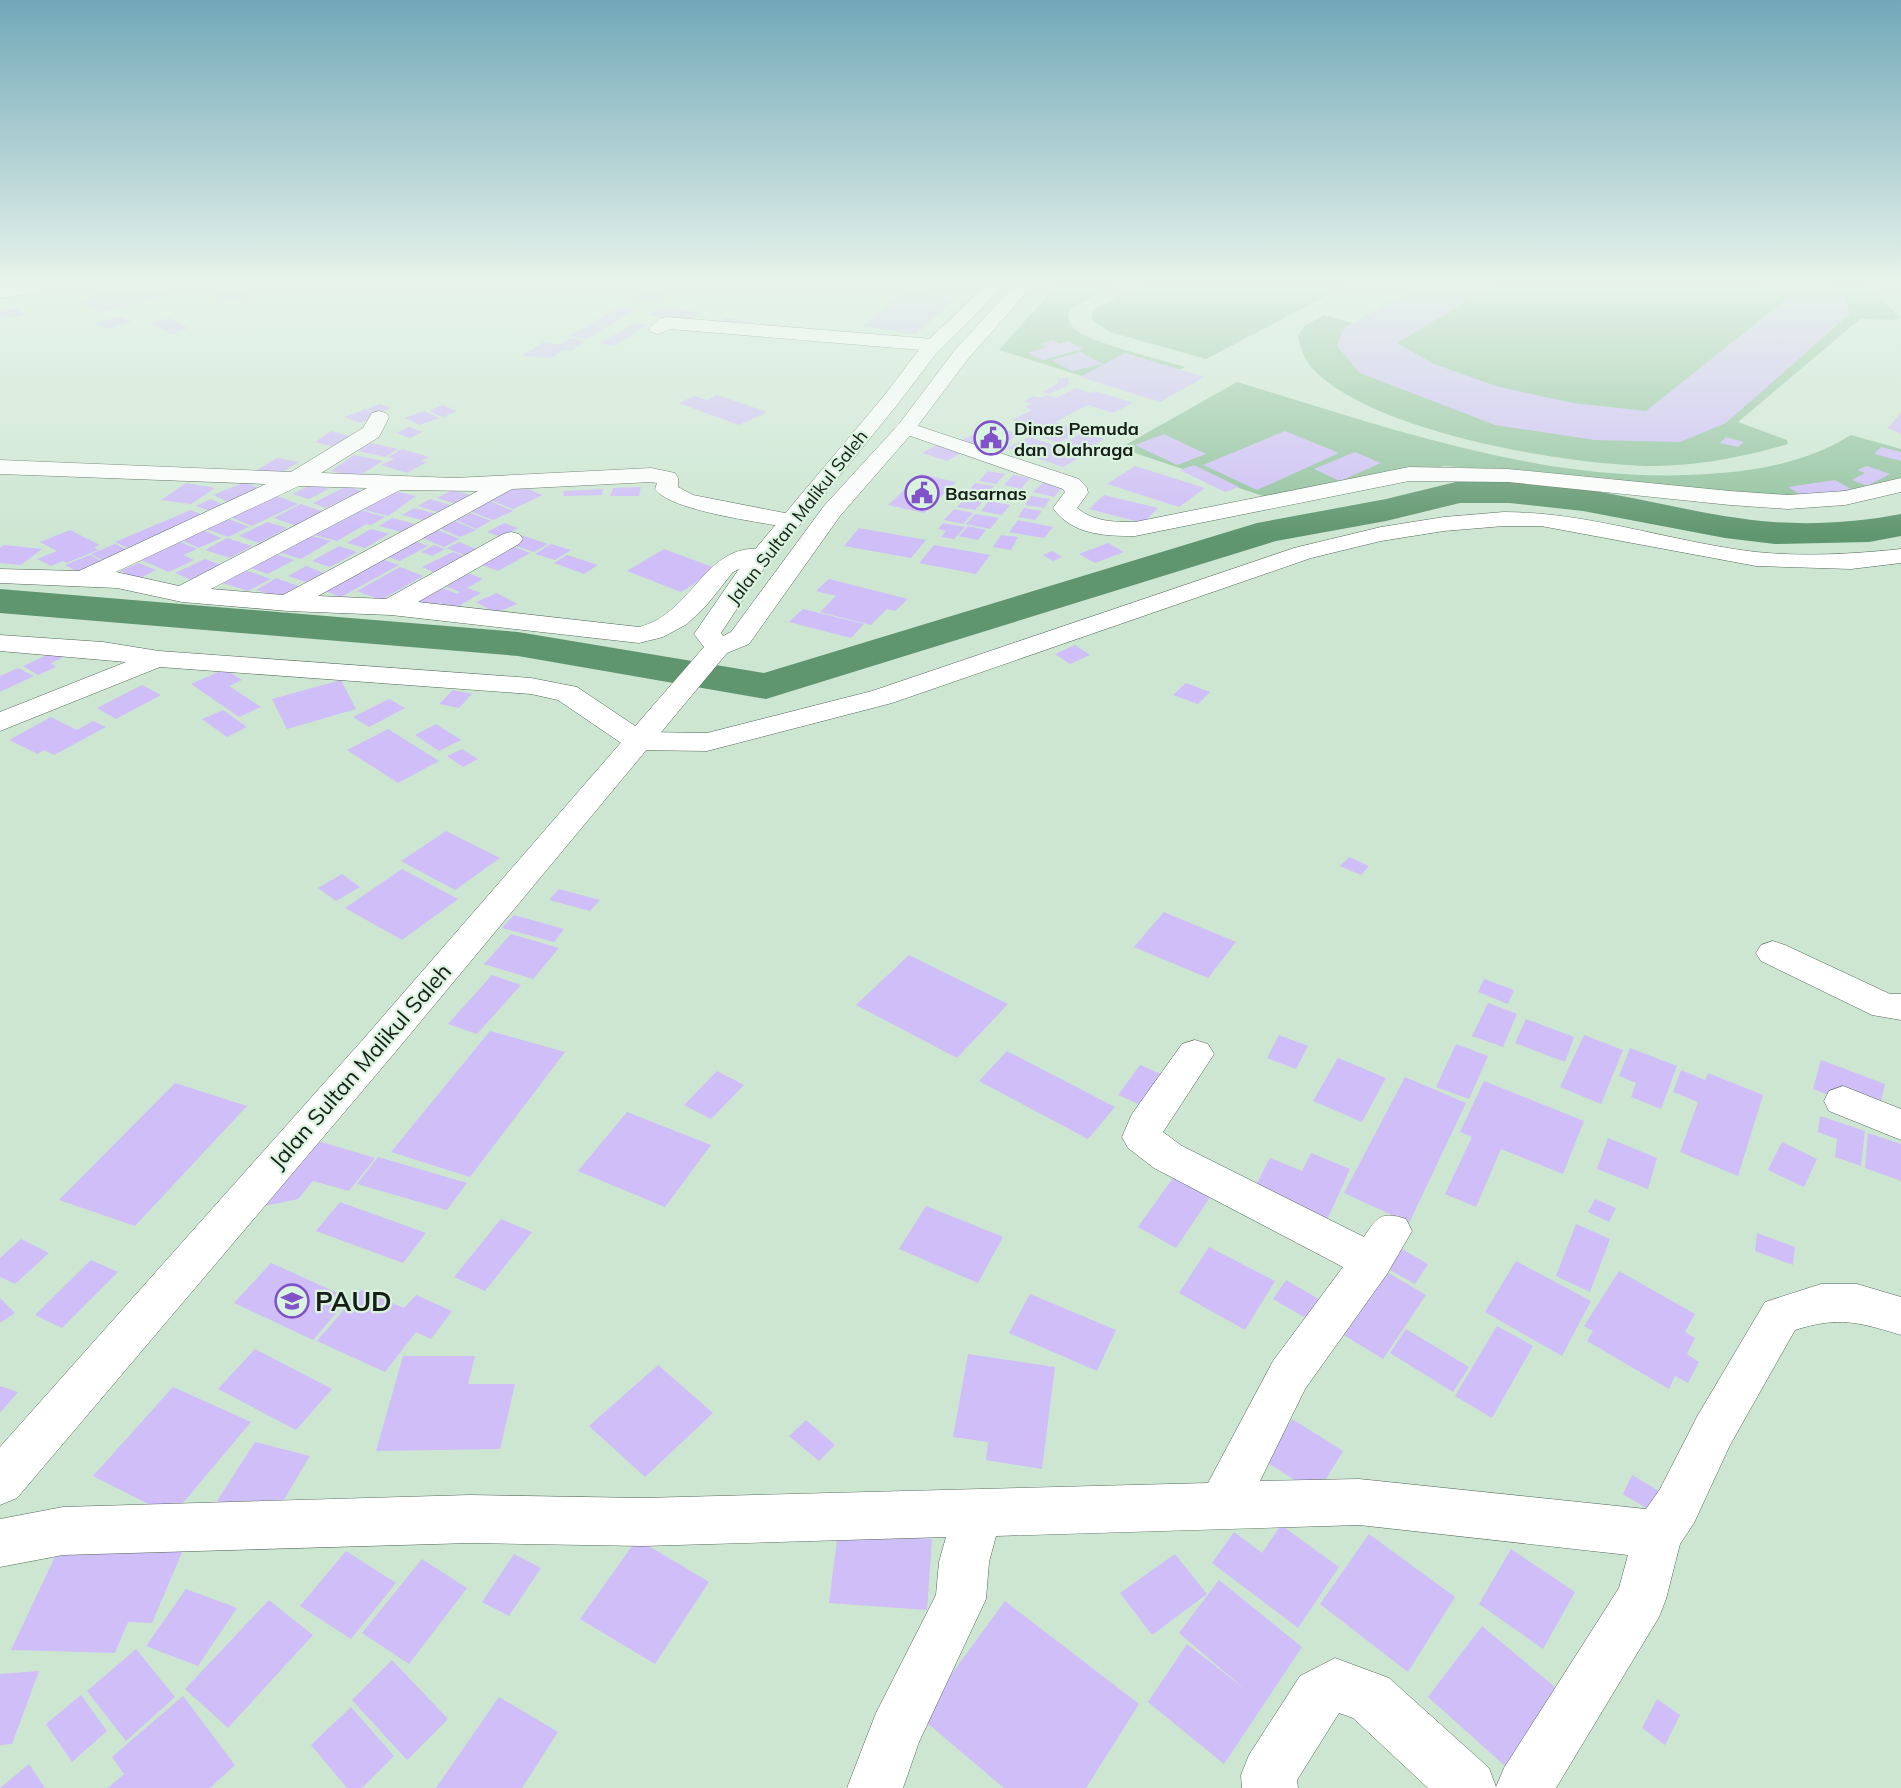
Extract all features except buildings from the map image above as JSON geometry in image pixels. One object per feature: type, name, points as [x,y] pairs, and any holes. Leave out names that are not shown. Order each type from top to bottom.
[{"type":"street","name":"Jalan Sultan Malikul Saleh","points":[[714,651],[707,634],[762,556],[915,367]]},
{"type":"street","name":"Jalan Sultan Malikul Saleh","points":[[0,1482],[379,1046],[714,651],[740,638],[832,511],[906,428],[952,367]]},
{"type":"street","points":[[890,401],[924,405]]},
{"type":"street","points":[[85,578],[297,478],[371,432],[380,417]]},
{"type":"street","points":[[906,428],[1071,484],[1076,488],[1077,493],[1065,508],[1071,516],[1110,530],[1135,529],[1410,474],[1446,472],[1555,479],[1776,503],[1827,502],[1873,495],[1901,485]]},
{"type":"street","points":[[0,467],[455,485],[651,475],[666,478],[668,484],[666,489],[686,500],[790,521]]},
{"type":"street","points":[[288,603],[511,481]]},
{"type":"street","points":[[182,594],[394,483]]},
{"type":"street","points":[[0,643],[103,650],[159,659],[531,686],[567,693],[648,728],[707,742],[882,697],[1303,553],[1381,534],[1444,524],[1504,519],[1541,519],[1756,559],[1851,562],[1901,556]]},
{"type":"street","points":[[391,607],[511,538]]},
{"type":"street","points":[[0,576],[117,580],[182,594],[288,603],[391,607],[639,635],[656,632],[679,620],[724,567],[733,562],[762,556]]},
{"type":"street","points":[[0,722],[159,659]]},
{"type":"street","points":[[1773,953],[1885,1006],[1901,1007]]},
{"type":"street","points":[[1195,1054],[1146,1125],[1142,1137],[1168,1157],[1381,1246],[1289,1376],[1222,1506]]},
{"type":"street","points":[[1842,1101],[1901,1125]]},
{"type":"street","points":[[1524,1788],[1641,1599],[1658,1534],[1677,1506],[1714,1430],[1780,1315],[1821,1303],[1857,1303],[1901,1316]]},
{"type":"street","points":[[0,1543],[63,1531],[470,1519],[642,1522],[1359,1502],[1658,1534]]},
{"type":"street","points":[[875,1788],[895,1732],[961,1599],[964,1562],[977,1513]]},
{"type":"street","points":[[1270,1788],[1269,1775],[1300,1725],[1319,1695],[1335,1685],[1370,1697],[1469,1788]]},
{"type":"green space","points":[[1054,367],[1184,367],[1132,392]]},
{"type":"green space","points":[[1312,367],[1803,367],[1738,422],[1787,440],[1788,444],[1738,457],[1670,466],[1616,464],[1573,459],[1476,442],[1383,412],[1345,394]]},
{"type":"green space","points":[[1237,382],[1410,434],[1528,462],[1587,471],[1647,475],[1708,474],[1745,470],[1782,464],[1818,452],[1851,435],[1901,449],[1901,479],[1860,492],[1770,497],[1562,475],[1445,466],[1269,498],[1120,448]]},
{"type":"waterway","points":[[0,601],[518,644],[766,686],[1270,531],[1386,510],[1460,492],[1510,492],[1583,500],[1725,527],[1775,533],[1869,531],[1901,525]]},
{"type":"place","name":"Dinas Pemuda dan Olahraga","points":[[991,438]]},
{"type":"place","name":"Basarnas","points":[[922,493]]},
{"type":"place","name":"PAUD","points":[[292,1301]]}]
